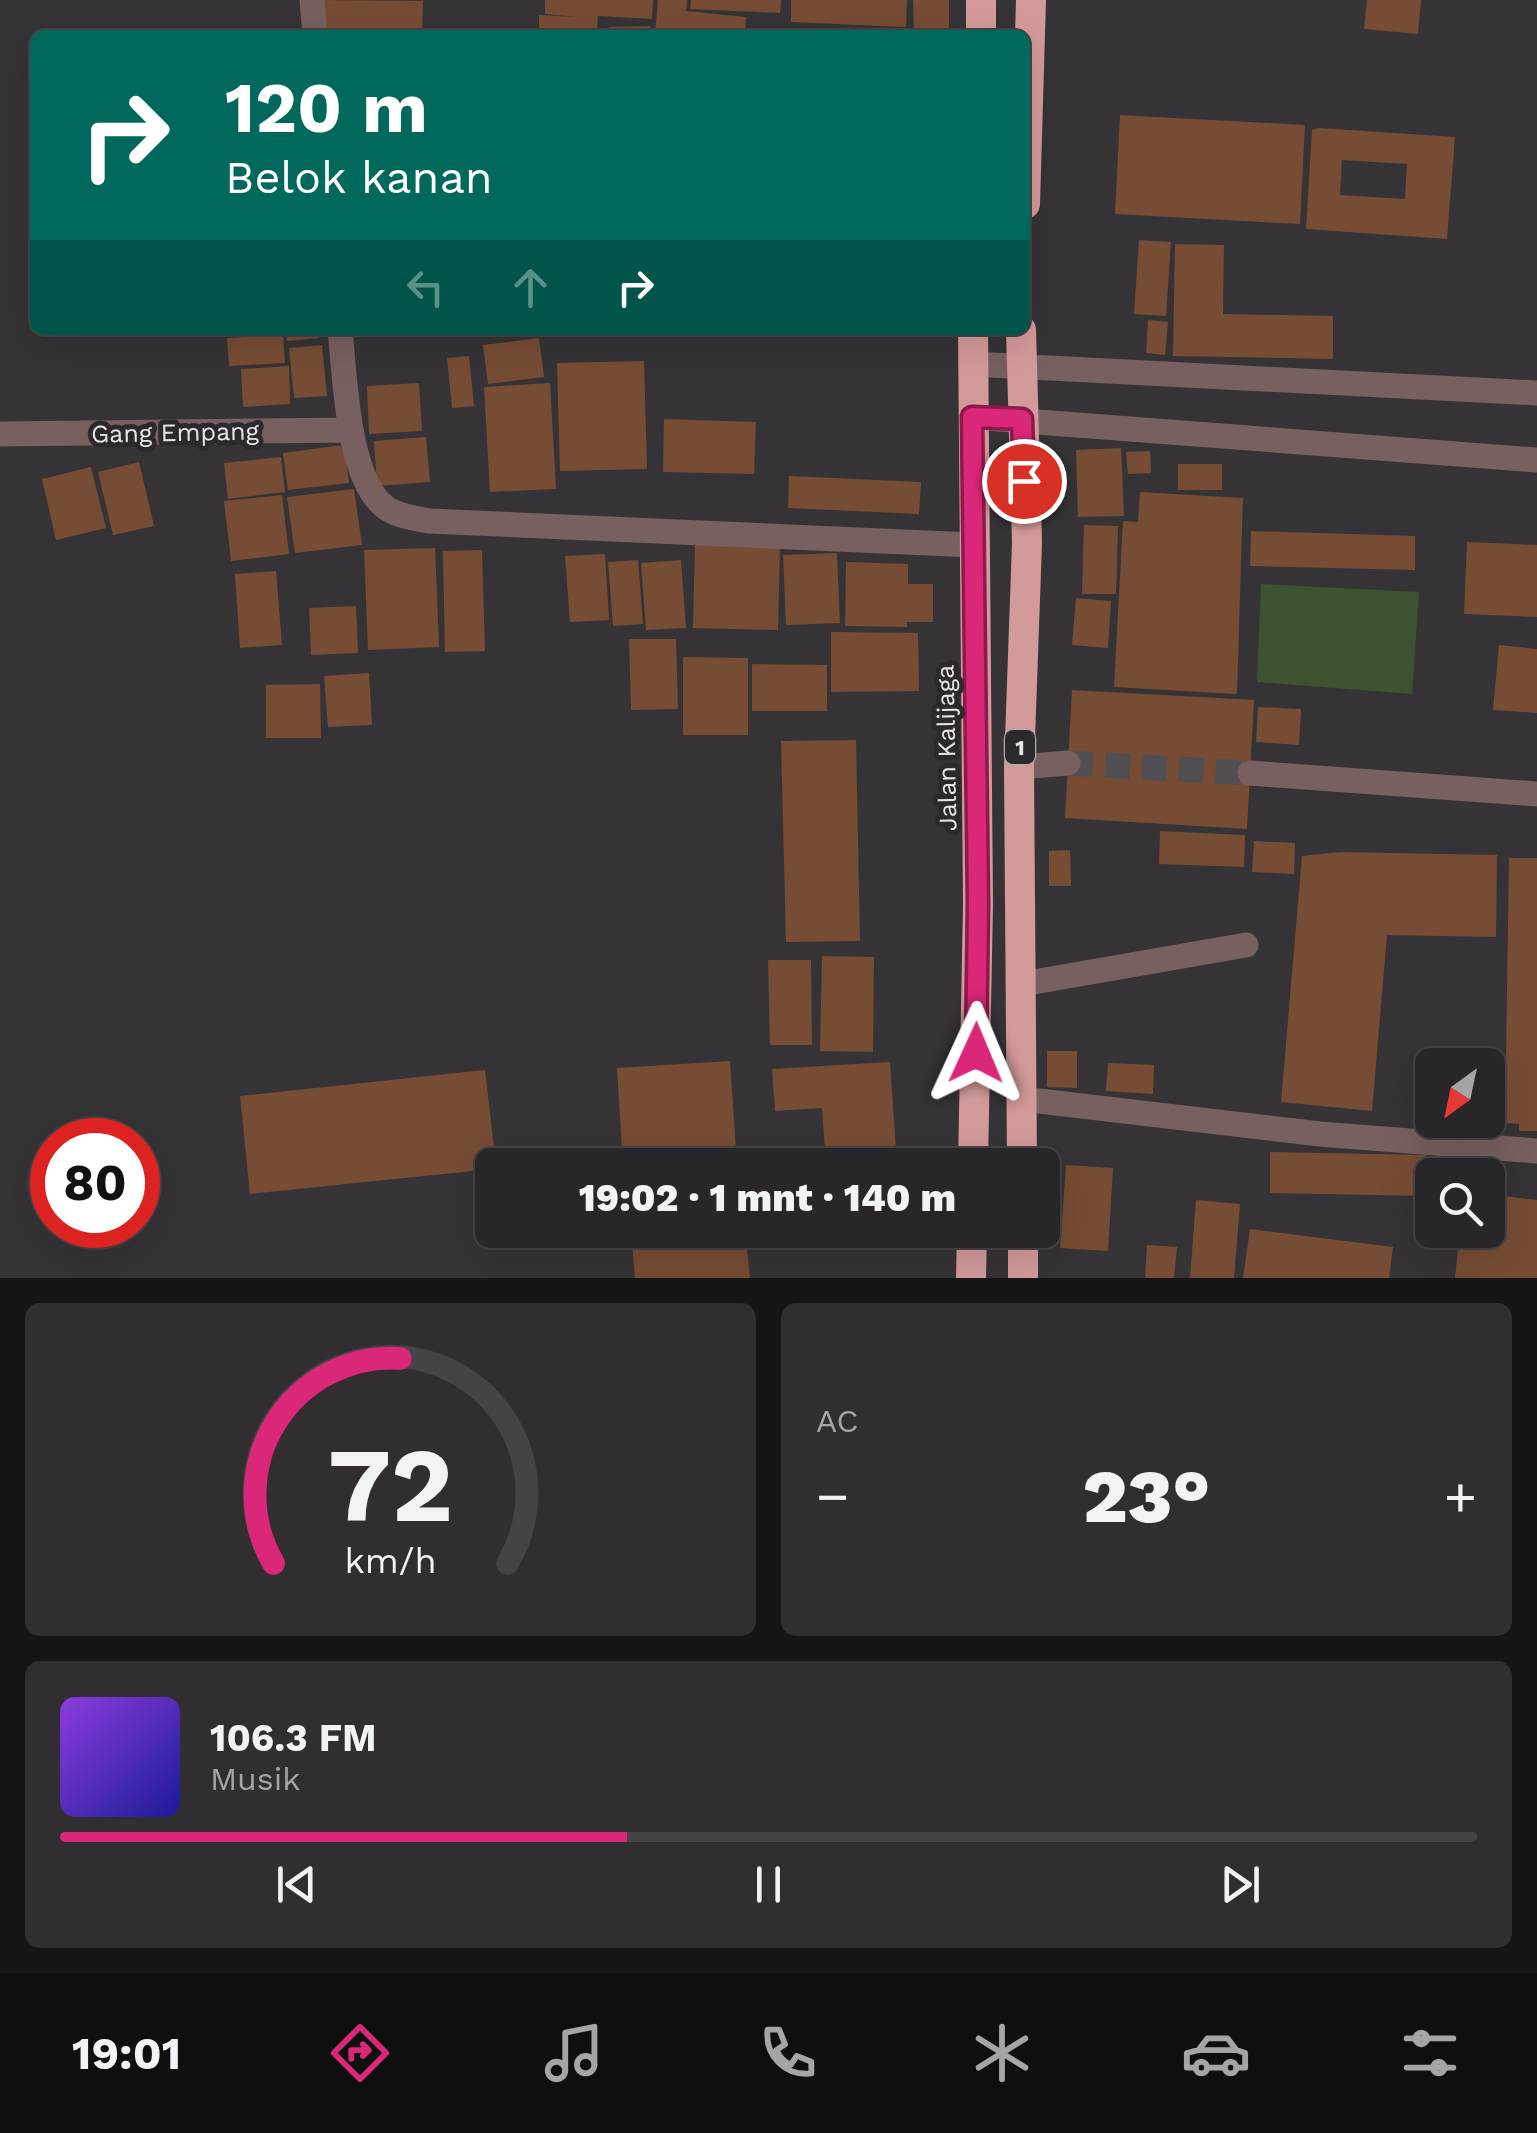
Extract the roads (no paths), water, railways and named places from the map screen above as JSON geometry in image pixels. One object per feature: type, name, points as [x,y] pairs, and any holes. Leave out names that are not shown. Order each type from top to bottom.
[{"type":"highway","points":[[980,30],[981,0]]},
{"type":"highway","points":[[1030,34],[1031,0]]},
{"type":"highway","name":"Jalan Kalijaga","points":[[973,335],[978,904],[973,1148]]},
{"type":"highway","name":"1","points":[[1021,335],[1027,543],[1020,767],[1022,1148]]},
{"type":"highway","points":[[971,1278],[972,1248]]},
{"type":"highway","points":[[1022,1248],[1023,1278]]},
{"type":"street","points":[[312,0],[315,30]]},
{"type":"street","points":[[341,335],[351,430],[376,500],[389,511],[428,521],[974,544]]},
{"type":"street","points":[[972,364],[1537,393]]},
{"type":"street","points":[[972,417],[1537,460]]},
{"type":"street","name":"Gang Empang","points":[[0,434],[351,430]]},
{"type":"street","points":[[1020,767],[1068,763]]},
{"type":"street","points":[[1250,773],[1537,794]]},
{"type":"street","points":[[1022,984],[1246,945]]},
{"type":"street","points":[[1022,1099],[1320,1134],[1537,1151]]},
{"type":"tunnel","points":[[1068,763],[1250,773]]}]
